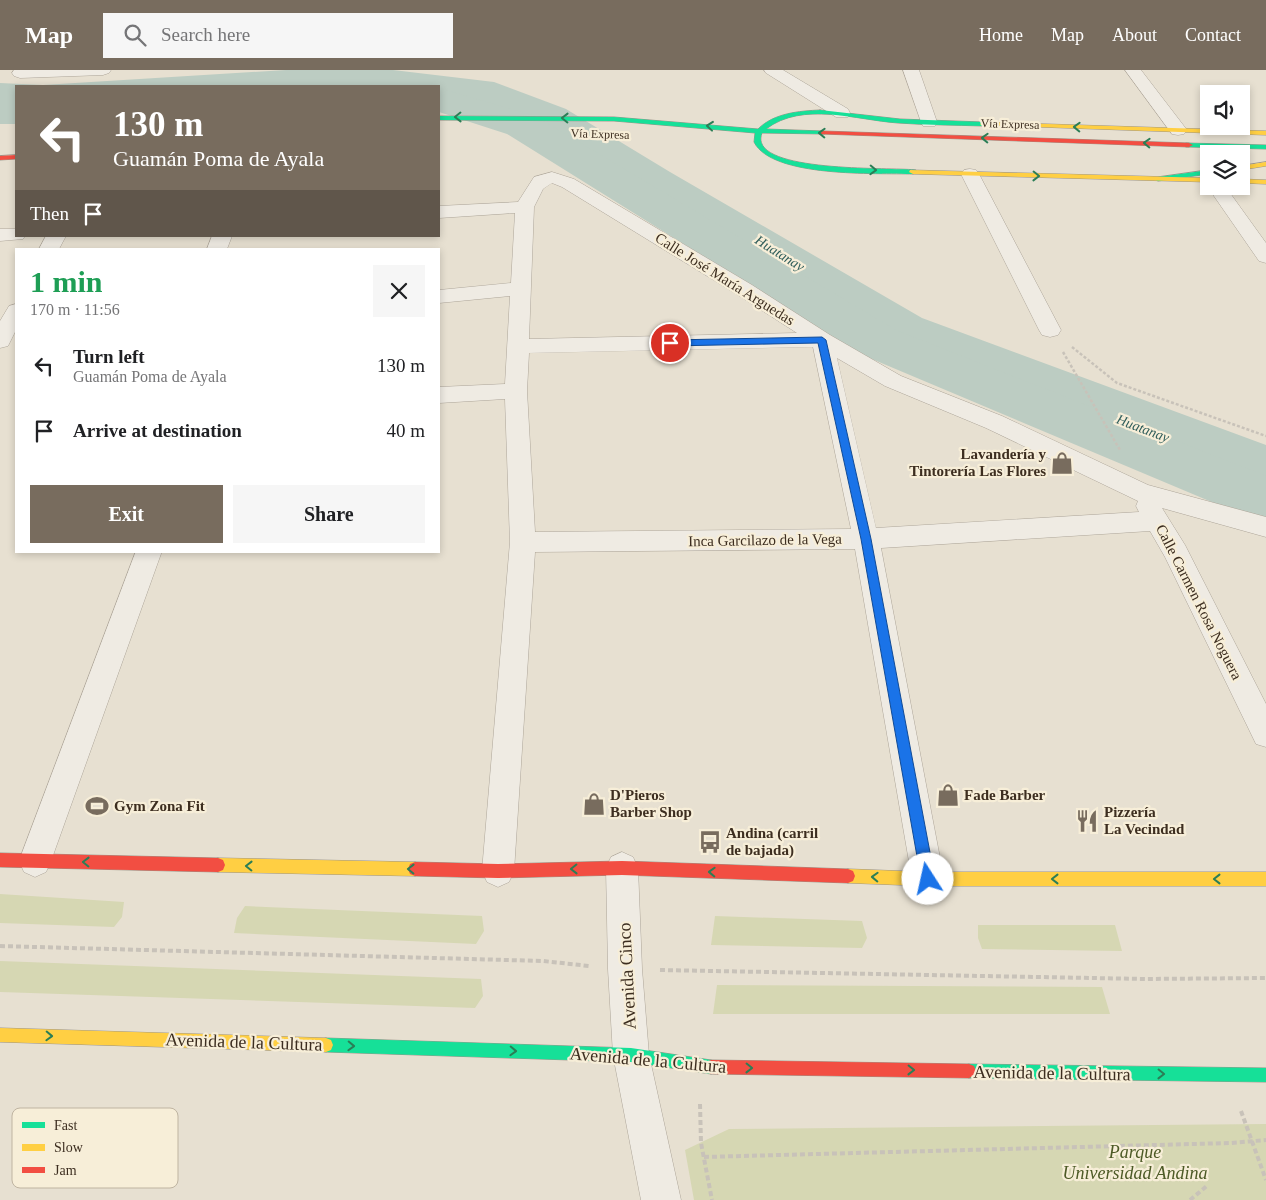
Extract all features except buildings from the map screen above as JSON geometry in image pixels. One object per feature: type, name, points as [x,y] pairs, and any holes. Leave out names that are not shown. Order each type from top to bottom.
[{"type":"main road","name":"Vía Expresa","points":[[759,131],[773,121],[797,114],[842,114],[899,121],[1266,133]]},
{"type":"main road","name":"Vía Expresa","points":[[440,118],[614,119],[759,131],[1260,147]]},
{"type":"main road","points":[[1132,128],[1260,147]]},
{"type":"main road","points":[[755,146],[759,131]]},
{"type":"main road","points":[[755,146],[779,148]]},
{"type":"main road","points":[[755,146],[784,162],[805,167],[970,174],[1200,180]]},
{"type":"main road","points":[[0,158],[15,157]]},
{"type":"main road","points":[[1250,163],[1266,164]]},
{"type":"main road","points":[[1250,167],[1266,164]]},
{"type":"main road","points":[[1158,179],[1200,173]]},
{"type":"main road","points":[[1250,181],[1266,182]]},
{"type":"main road","points":[[0,860],[498,871],[622,868],[928,879],[1266,879]]},
{"type":"main road","name":"Avenida de la Cultura","points":[[0,1035],[631,1054],[700,1067],[1228,1076],[1266,1075]]},
{"type":"street","points":[[20,74],[103,70]]},
{"type":"street","points":[[772,70],[842,114]]},
{"type":"street","points":[[911,70],[929,122]]},
{"type":"street","points":[[1133,70],[1178,130]]},
{"type":"street","points":[[970,174],[1050,330]]},
{"type":"street","name":"Calle José María Arguedas","points":[[525,206],[533,186],[540,180],[548,177],[560,178],[745,290],[822,340],[893,381],[1136,482],[1266,527]]},
{"type":"street","points":[[1222,195],[1266,257]]},
{"type":"street","points":[[440,212],[525,206],[516,391],[523,542],[498,871]]},
{"type":"street","points":[[0,235],[15,235]]},
{"type":"street","points":[[440,296],[521,289]]},
{"type":"street","points":[[0,341],[15,313]]},
{"type":"street","points":[[518,346],[822,340],[866,539],[928,879]]},
{"type":"street","points":[[440,395],[516,391]]},
{"type":"street","name":"Calle Carmen Rosa Noguera","points":[[1136,482],[1176,552],[1266,734]]},
{"type":"street","name":"Inca Garcilazo de la Vega","points":[[523,542],[866,539],[1157,521]]},
{"type":"street","points":[[35,861],[148,553]]},
{"type":"street","name":"Avenida Cinco","points":[[622,868],[625,969],[631,1054],[661,1200]]},
{"type":"path","points":[[1050,330],[1117,383],[1266,436]]},
{"type":"path","points":[[1050,330],[1136,482]]},
{"type":"path","points":[[700,1067],[701,1143],[712,1200]]},
{"type":"path","points":[[1228,1076],[1266,1180]]},
{"type":"path","points":[[704,1157],[1252,1142],[1266,1140]]},
{"type":"path","points":[[1190,1200],[1208,1186]]},
{"type":"green space","points":[[0,894],[124,902],[122,917],[114,927],[0,923]]},
{"type":"green space","points":[[245,906],[482,916],[484,931],[476,944],[234,933],[237,918]]},
{"type":"green space","points":[[715,916],[862,921],[867,938],[862,948],[711,945]]},
{"type":"green space","points":[[978,925],[1115,925],[1122,951],[982,949],[978,938]]},
{"type":"green space","points":[[0,961],[481,979],[483,996],[475,1008],[0,992]]},
{"type":"green space","points":[[717,985],[1102,987],[1110,1014],[713,1014]]},
{"type":"green space","name":"Parque Universidad Andina","points":[[1266,1124],[1266,1200],[694,1200],[685,1150],[729,1129]]},
{"type":"water","name":"Huatanay","points":[[286,70],[393,70],[494,82],[566,109],[670,172],[922,318],[1266,445],[1266,500],[878,342],[521,125],[440,100],[440,85],[43,85]]},
{"type":"water","points":[[0,83],[43,85],[15,85],[15,112],[0,112]]},
{"type":"waterway","points":[[440,100],[521,125],[878,342],[1266,500]]},
{"type":"waterway","points":[[0,112],[15,112]]},
{"type":"traffic: fast","points":[[913,172],[855,171],[810,167],[790,163],[773,157],[761,148],[757,142],[758,133],[763,127],[777,119],[797,114],[820,112],[900,121],[983,124]]},
{"type":"traffic: fast","points":[[440,118],[614,119],[759,131],[823,133]]},
{"type":"traffic: fast","points":[[1189,145],[1266,147]]},
{"type":"traffic: fast","points":[[1158,179],[1200,173]]},
{"type":"traffic: fast","points":[[326,1045],[631,1055],[711,1067]]},
{"type":"traffic: fast","points":[[969,1071],[1266,1075]]},
{"type":"traffic: slow","points":[[983,124],[1266,133]]},
{"type":"traffic: slow","points":[[1250,167],[1266,164]]},
{"type":"traffic: slow","points":[[913,172],[1200,180]]},
{"type":"traffic: slow","points":[[1250,181],[1266,182]]},
{"type":"traffic: slow","points":[[218,865],[415,869]]},
{"type":"traffic: slow","points":[[848,876],[928,879],[1266,879]]},
{"type":"traffic: slow","points":[[0,1035],[326,1045]]},
{"type":"traffic: jam","points":[[823,133],[1189,145]]},
{"type":"traffic: jam","points":[[0,158],[15,157]]},
{"type":"traffic: jam","points":[[0,860],[218,865]]},
{"type":"traffic: jam","points":[[415,869],[498,871],[622,868],[848,876]]},
{"type":"traffic: jam","points":[[711,1067],[969,1071]]},
{"type":"place","name":"Lavandería y Tintorería Las Flores","points":[[1062,463]]},
{"type":"place","name":"Fade Barber","points":[[948,795]]},
{"type":"place","name":"D'Pieros Barber Shop","points":[[594,804]]},
{"type":"place","name":"Gym Zona Fit","points":[[97,806]]},
{"type":"place","name":"Pizzería La Vecindad","points":[[1087,821]]},
{"type":"place","name":"Andina (carril de bajada)","points":[[710,842]]},
{"type":"route","points":[[670,343],[822,340],[866,539],[928,879]]}]
